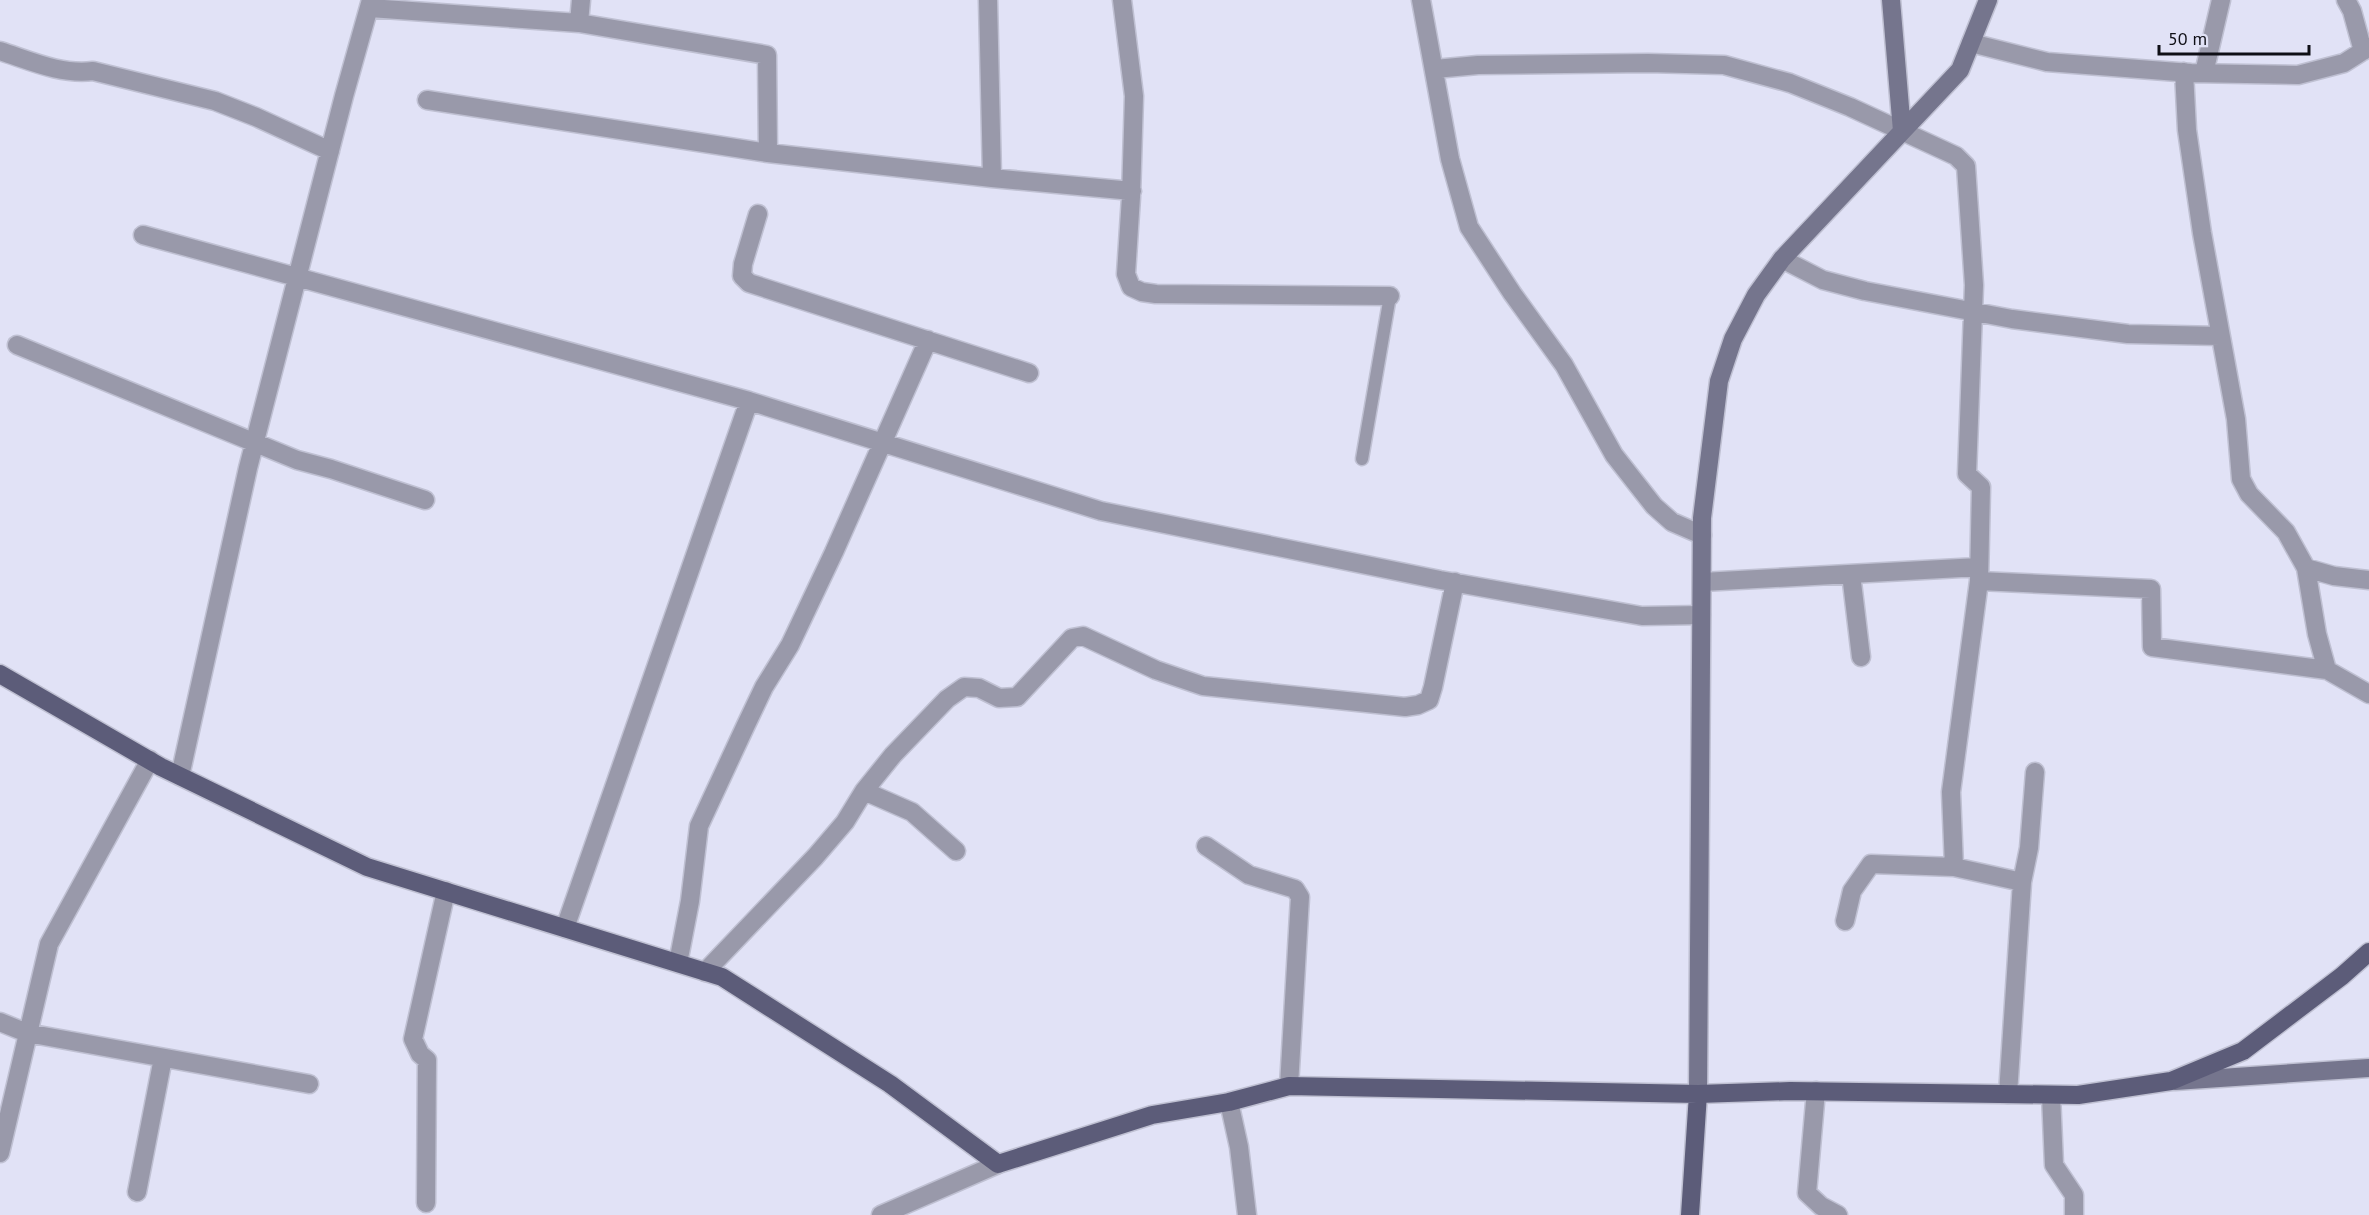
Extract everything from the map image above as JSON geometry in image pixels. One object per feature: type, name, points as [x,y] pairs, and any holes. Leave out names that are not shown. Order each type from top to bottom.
[{"type":"main road","points":[[1891,0],[1902,132]]},
{"type":"main road","points":[[1690,1215],[1698,1094],[1702,535],[1711,437],[1719,381],[1733,339],[1756,295],[1782,258],[1960,70],[1988,0]]},
{"type":"main road","points":[[0,674],[180,776],[366,867],[722,977],[890,1084],[998,1164],[1152,1115],[1229,1102],[1289,1086],[1698,1094],[1816,1091],[2078,1095],[2171,1081],[2369,1068]]},
{"type":"main road","points":[[2171,1081],[2242,1051],[2342,976],[2369,952]]},
{"type":"street","points":[[579,23],[581,0]]},
{"type":"street","points":[[988,0],[992,178]]},
{"type":"street","points":[[1122,0],[1134,96],[1132,191],[1126,274],[1131,286],[1142,292],[1156,294],[1390,296]]},
{"type":"street","points":[[1421,0],[1450,159],[1469,227],[1512,293],[1564,365],[1614,455],[1654,506],[1672,522],[1702,535]]},
{"type":"street","points":[[2204,73],[2221,0]]},
{"type":"street","points":[[1971,43],[2047,62],[2184,72],[2298,75],[2344,63],[2366,49],[2346,0]]},
{"type":"street","points":[[180,776],[254,442],[371,4],[579,23],[767,55],[768,153]]},
{"type":"street","points":[[0,51],[42,66],[78,73],[93,71],[215,101],[330,151]]},
{"type":"street","points":[[1435,69],[1478,65],[1648,63],[1724,65],[1790,83],[1850,107],[1956,156],[1966,166],[1974,285],[1967,474],[1981,487],[1979,574],[1951,792],[1954,867]]},
{"type":"street","points":[[2184,72],[2187,130],[2220,336],[2236,419],[2241,479],[2249,494],[2286,532],[2306,568],[2327,670]]},
{"type":"street","points":[[427,100],[768,153],[1132,191]]},
{"type":"street","points":[[758,214],[743,264],[742,276],[748,283],[1029,373]]},
{"type":"street","points":[[143,235],[749,401],[1101,511],[1455,582],[1642,616],[1701,615]]},
{"type":"street","points":[[1782,258],[1823,280],[1865,291],[1972,312],[2097,331],[2220,336]]},
{"type":"street","points":[[678,963],[690,901],[699,826],[764,687],[790,645],[928,340]]},
{"type":"street","points":[[17,345],[297,460],[425,500]]},
{"type":"street","points":[[565,928],[749,401]]},
{"type":"street","points":[[2306,568],[2334,576],[2369,580]]},
{"type":"street","points":[[1851,574],[1861,657]]},
{"type":"street","points":[[1702,582],[1851,574],[1979,574],[2151,589],[2152,646],[2327,670],[2369,694]]},
{"type":"street","points":[[705,972],[815,857],[845,822],[864,791],[893,755],[947,699],[964,687],[979,688],[999,698],[1017,697],[1072,638],[1083,636],[1156,670],[1203,686],[1406,707],[1418,705],[1429,699],[1433,687],[1455,582]]},
{"type":"street","points":[[0,1154],[49,944],[150,760]]},
{"type":"street","points":[[2008,1094],[2022,882],[2029,848],[2035,772]]},
{"type":"street","points":[[864,791],[912,812],[956,851]]},
{"type":"street","points":[[1206,846],[1248,875],[1295,889],[1300,897],[1289,1086]]},
{"type":"street","points":[[1845,921],[1852,891],[1871,864],[1954,867],[2022,882]]},
{"type":"street","points":[[426,1203],[427,1060],[420,1054],[413,1039],[446,891]]},
{"type":"street","points":[[0,1022],[27,1033],[309,1084]]},
{"type":"street","points":[[137,1192],[163,1058]]},
{"type":"street","points":[[1816,1091],[1807,1193],[1821,1206],[1838,1215]]},
{"type":"street","points":[[2051,1095],[2054,1165],[2074,1195],[2074,1215]]},
{"type":"street","points":[[1229,1102],[1239,1147],[1247,1215]]},
{"type":"street","points":[[881,1215],[998,1164]]},
{"type":"lane","points":[[1362,459],[1390,296]]}]
